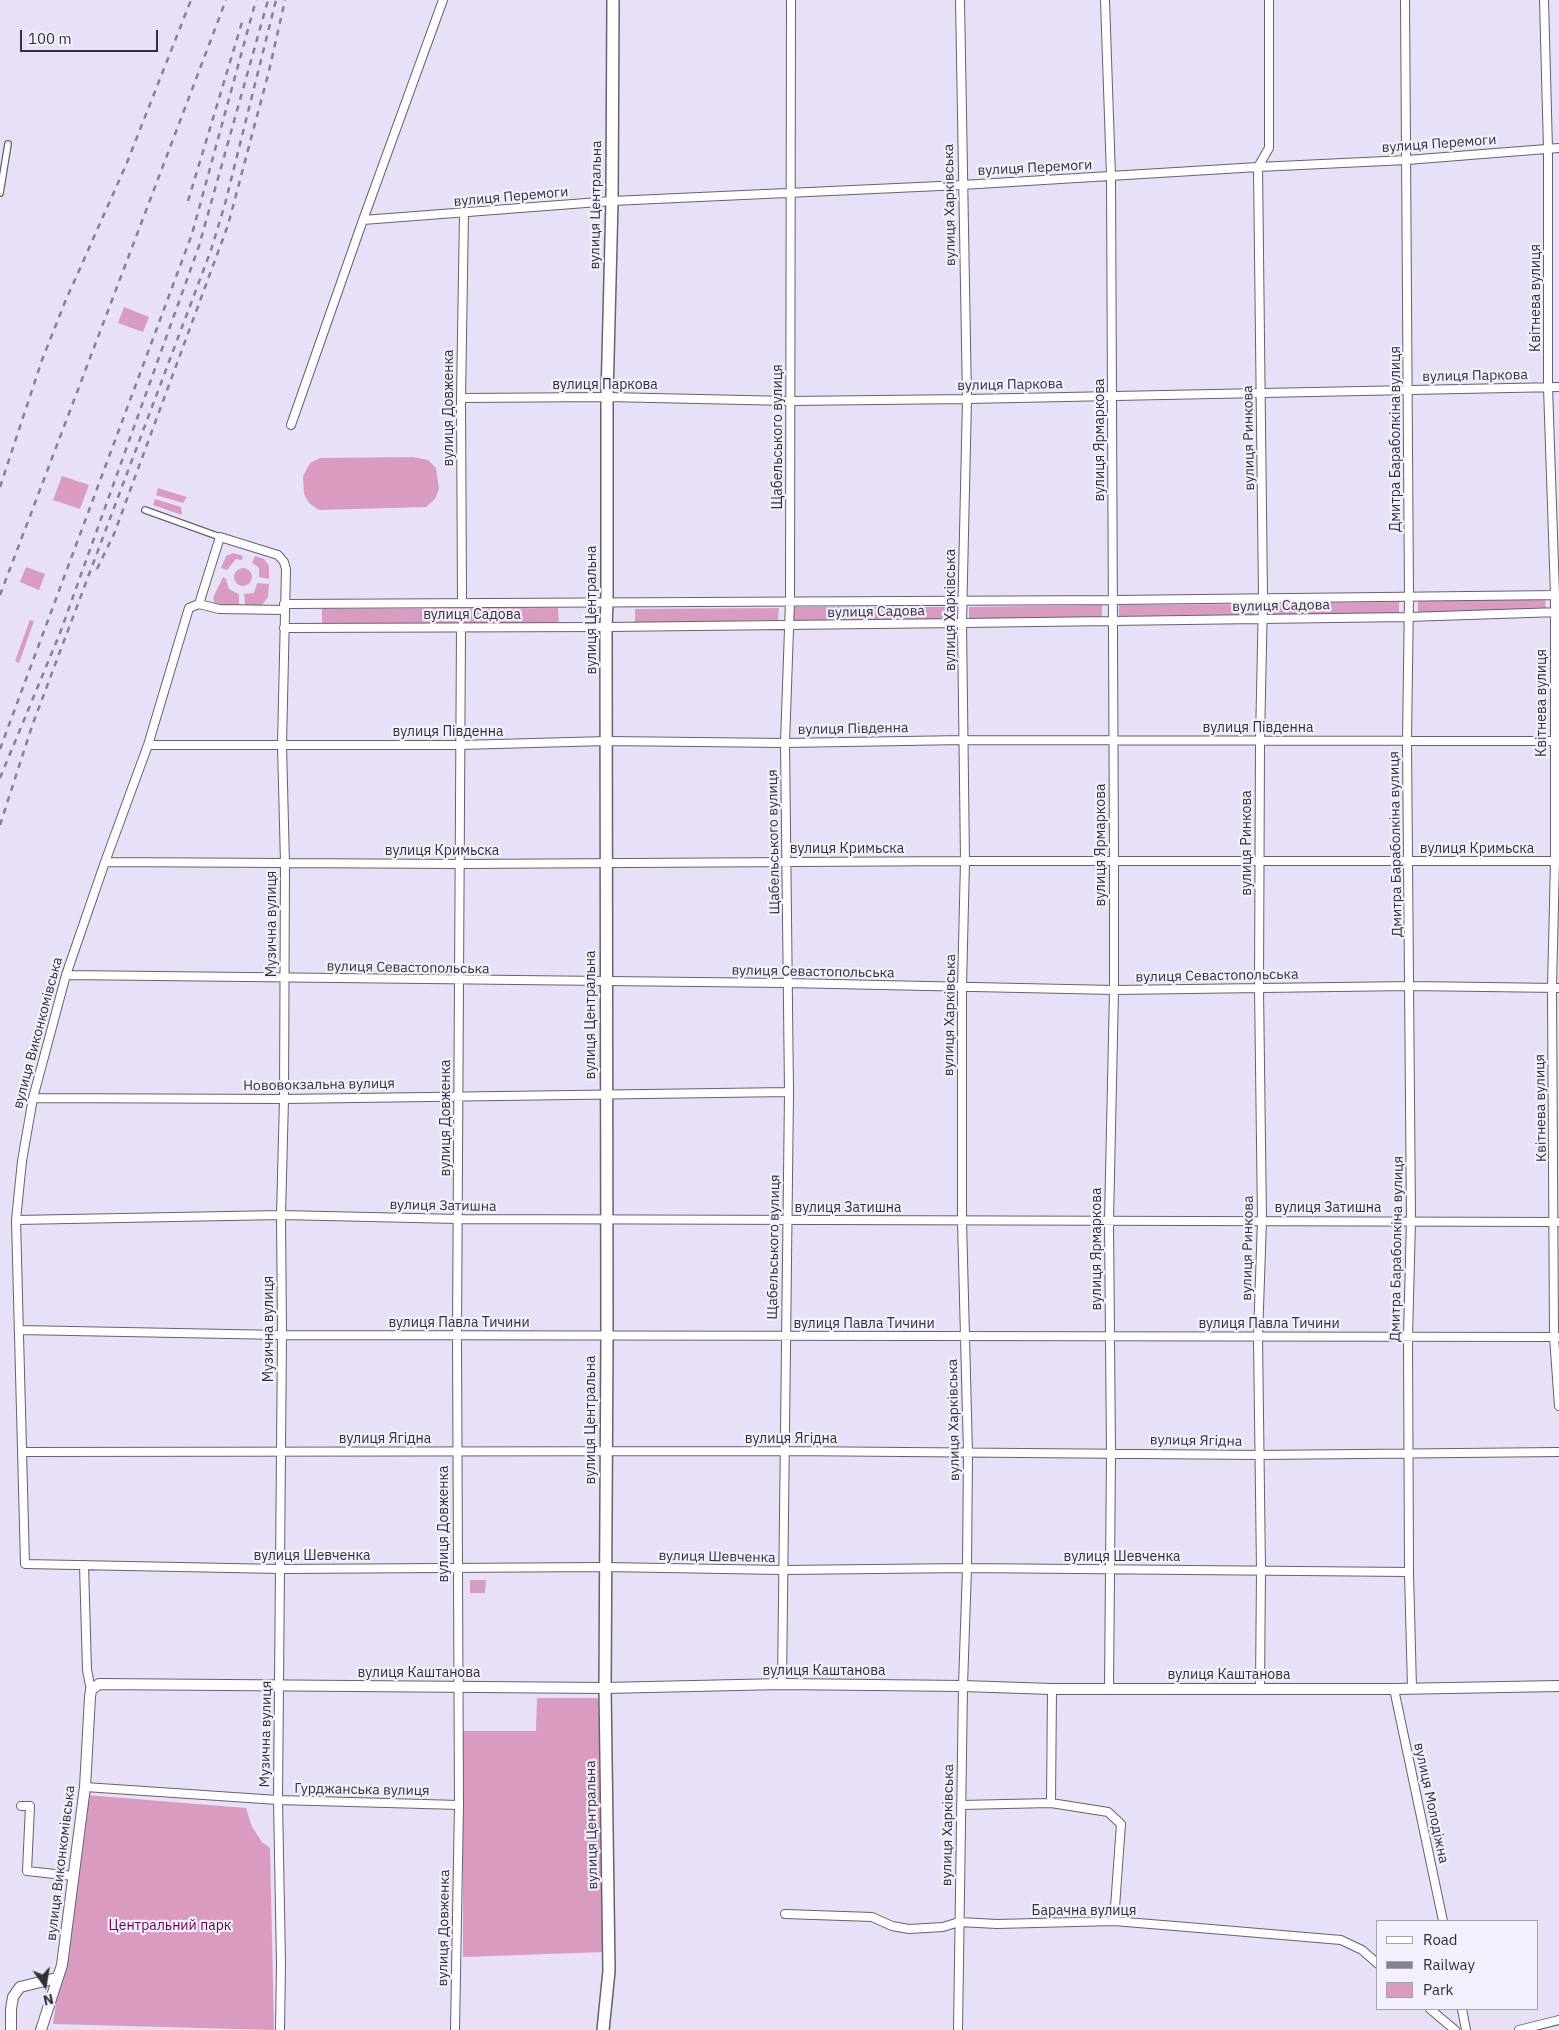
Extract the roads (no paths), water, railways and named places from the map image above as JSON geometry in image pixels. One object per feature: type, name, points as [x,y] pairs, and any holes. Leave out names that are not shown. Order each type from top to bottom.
[{"type":"main road","name":"вулиця Центральна","points":[[603,2030],[609,1971],[605,1688],[607,1336],[606,628],[608,602],[607,397],[612,201],[613,0]]},
{"type":"street","name":"Щабельського вулиця","points":[[782,1684],[786,1451],[788,1092],[785,743],[790,601],[791,0]]},
{"type":"street","name":"вулиця Харківська","points":[[958,2030],[968,1453],[962,1221],[962,987],[965,861],[962,601],[966,399],[960,0]]},
{"type":"street","name":"вулиця Ярмаркова","points":[[1105,0],[1111,176],[1113,395],[1114,990],[1108,1336],[1111,1453],[1109,1570],[1110,1689]]},
{"type":"street","name":"вулиця Ринкова","points":[[1260,1688],[1262,1570],[1258,1337],[1262,1220],[1259,988],[1260,741],[1263,597],[1258,167],[1269,148],[1269,0]]},
{"type":"street","name":"Дмитра Бараболкіна вулиця","points":[[1405,0],[1409,596],[1407,741],[1411,1220],[1408,1338],[1409,1572],[1412,1688]]},
{"type":"street","name":"Квітнева вулиця","points":[[1544,0],[1548,149],[1548,387],[1557,595],[1555,988],[1559,1406]]},
{"type":"street","points":[[291,425],[440,1]]},
{"type":"street","points":[[0,193],[8,144]]},
{"type":"street","name":"вулиця Перемоги","points":[[363,220],[612,201],[962,185],[1407,160],[1559,148]]},
{"type":"street","name":"вулиця Довженка","points":[[462,602],[461,398],[464,213]]},
{"type":"street","name":"вулиця Паркова","points":[[461,398],[607,397],[790,401],[1559,387]]},
{"type":"street","points":[[145,510],[220,538]]},
{"type":"street","name":"вулиця Виконкомівська","points":[[25,1564],[16,1220],[22,1161],[32,1098],[66,975],[148,745],[189,608],[199,604],[220,538]]},
{"type":"street","name":"Музична вулиця","points":[[220,538],[278,555],[284,562],[286,569],[282,744],[285,864],[278,1800],[281,1964],[280,2030]]},
{"type":"street","name":"вулиця Садова","points":[[199,604],[219,609],[462,602],[962,601],[1557,595]]},
{"type":"street","name":"вулиця Садова","points":[[284,628],[606,628],[962,624],[1408,617],[1557,612]]},
{"type":"street","name":"вулиця Довженка","points":[[455,2030],[459,1805],[457,1335],[461,627]]},
{"type":"street","name":"вулиця Південна","points":[[148,745],[460,745],[607,741],[785,743],[964,740],[1556,741]]},
{"type":"street","name":"вулиця Кримьска","points":[[105,862],[460,864],[965,861],[1557,861]]},
{"type":"street","name":"вулиця Севастопольська","points":[[66,975],[459,981],[788,983],[1114,990],[1410,986],[1555,988]]},
{"type":"street","name":"Нововокзальна вулиця","points":[[32,1098],[284,1099],[459,1095],[788,1092]]},
{"type":"street","name":"вулиця Затишна","points":[[16,1220],[281,1215],[458,1219],[1411,1220],[1557,1222]]},
{"type":"street","name":"вулиця Павла Тичини","points":[[19,1330],[282,1335],[1557,1337]]},
{"type":"street","name":"вулиця Ягідна","points":[[22,1452],[786,1451],[1259,1455],[1559,1452]]},
{"type":"street","name":"вулиця Шевченка","points":[[25,1564],[281,1569],[605,1567],[783,1570],[967,1568],[1409,1572]]},
{"type":"street","name":"вулиця Виконкомівська","points":[[41,2030],[62,1965],[85,1787],[90,1693],[87,1670],[84,1565]]},
{"type":"street","name":"вулиця Каштанова","points":[[90,1693],[99,1684],[111,1683],[605,1688],[782,1684],[963,1686],[1052,1690],[1394,1689],[1559,1686]]},
{"type":"street","name":"вулиця Молодіжна","points":[[1394,1689],[1443,1920]]},
{"type":"street","points":[[1051,1803],[1052,1690]]},
{"type":"street","name":"Гурджанська вулиця","points":[[85,1787],[278,1800],[459,1805]]},
{"type":"street","points":[[961,1805],[1051,1803],[1108,1812],[1121,1824],[1114,1922]]},
{"type":"street","points":[[21,1806],[30,1806],[27,1871],[73,1876]]},
{"type":"street","name":"Барачна вулиця","points":[[785,1914],[872,1917],[892,1926],[909,1929],[943,1927],[959,1922],[997,1924],[1114,1922],[1341,1940],[1362,1950],[1376,1962]]},
{"type":"street","points":[[11,2030],[10,2009],[20,1987],[57,1978]]},
{"type":"street","points":[[1431,2010],[1455,2030]]},
{"type":"street","points":[[1462,2010],[1466,2030]]},
{"type":"street","points":[[1518,2030],[1559,2020]]},
{"type":"railway","points":[[0,487],[42,360],[65,302],[126,165],[191,0]]},
{"type":"railway","points":[[0,595],[226,0]]},
{"type":"railway","points":[[0,749],[192,234],[256,0]]},
{"type":"railway","points":[[0,778],[60,633],[199,246],[268,0]]},
{"type":"railway","points":[[0,825],[32,726],[211,250],[225,204],[276,0]]},
{"type":"railway","points":[[97,569],[114,534],[228,225],[269,71],[285,0]]},
{"type":"railway","points":[[188,201],[243,19]]},
{"type":"park label","name":"Центральний парк","points":[[170,1926]]}]
